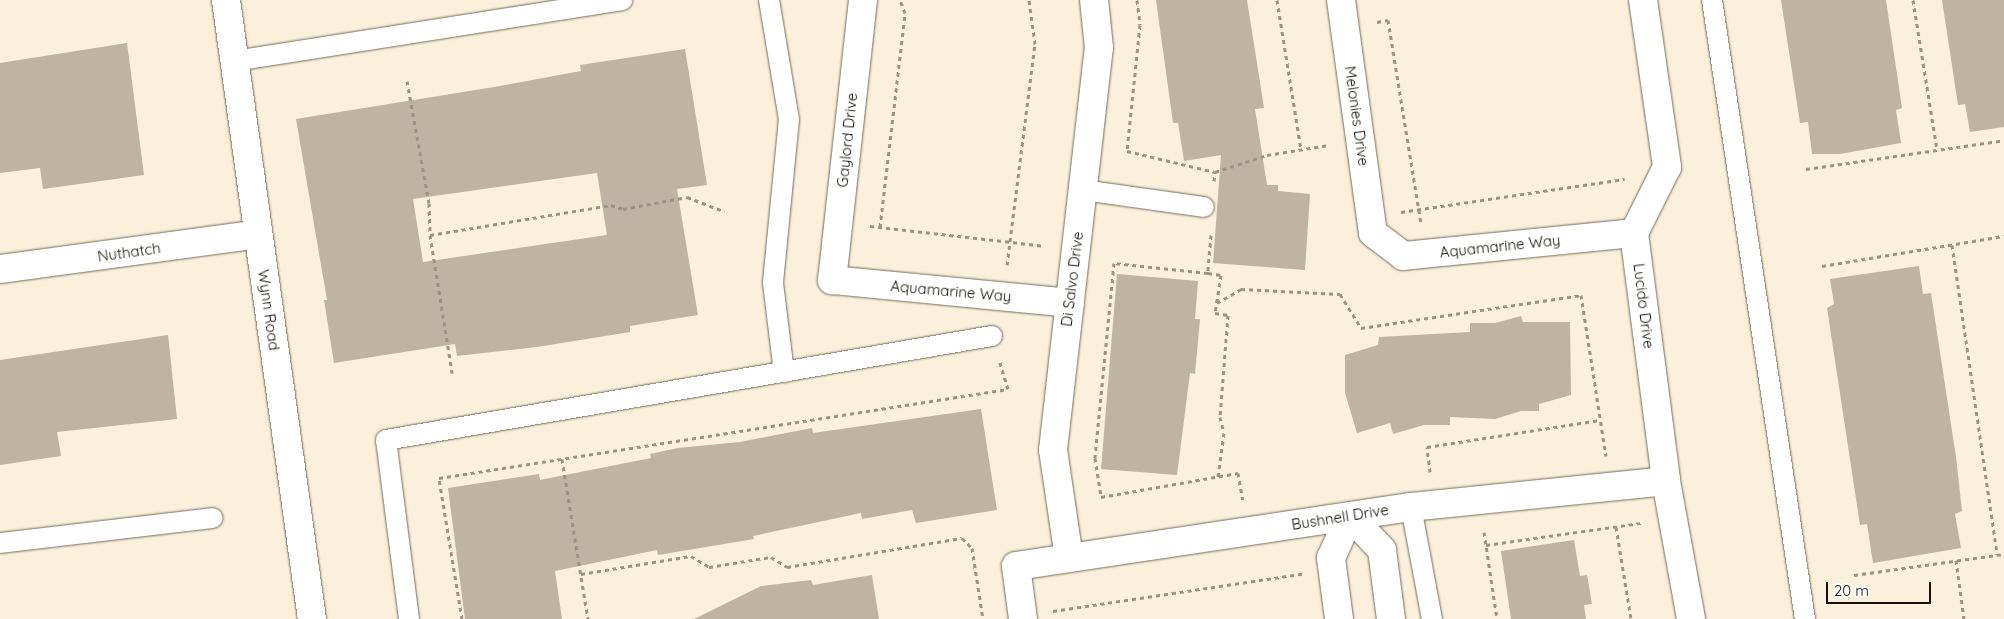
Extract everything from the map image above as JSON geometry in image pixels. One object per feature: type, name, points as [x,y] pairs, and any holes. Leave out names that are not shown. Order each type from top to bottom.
[{"type":"street","name":"Wynn Road","points":[[226,0],[312,619]]},
{"type":"street","name":"Gaylord Drive","points":[[832,280],[863,0]]},
{"type":"street","name":"Di Salvo Drive","points":[[1069,558],[1053,450],[1099,48],[1094,0]]},
{"type":"street","name":"Melonies Drive","points":[[1340,0],[1372,224]]},
{"type":"street","points":[[1634,233],[1667,167],[1643,0]]},
{"type":"street","name":"Aquamarine Way","points":[[1372,224],[1403,256],[1634,233]]},
{"type":"street","name":"Lucido Drive","points":[[1634,233],[1666,481],[1691,619]]},
{"type":"street","name":"Nuthatch","points":[[0,269],[258,234]]},
{"type":"street","name":"Aquamarine Way","points":[[832,280],[1070,303]]},
{"type":"street","name":"Bushnell Drive","points":[[1023,619],[1016,566],[1411,507],[1666,481]]},
{"type":"street","points":[[1339,619],[1331,558],[1350,516],[1382,550],[1391,619]]},
{"type":"lane","points":[[234,61],[622,0]]},
{"type":"lane","points":[[769,0],[789,119],[772,283],[784,372]]},
{"type":"lane","points":[[1712,0],[1805,619]]},
{"type":"lane","points":[[1083,190],[1209,199]]},
{"type":"lane","points":[[409,619],[386,440],[992,336]]},
{"type":"lane","points":[[1411,507],[1432,619]]},
{"type":"lane","points":[[0,543],[213,518]]},
{"type":"path","points":[[880,227],[905,13],[900,0]]},
{"type":"path","points":[[1004,296],[1035,44],[1029,0]]},
{"type":"path","points":[[1137,0],[1140,25],[1127,152],[1215,172],[1268,155],[1360,140]]},
{"type":"path","points":[[1277,0],[1302,150]]},
{"type":"path","points":[[1913,0],[1937,150]]},
{"type":"path","points":[[1344,27],[1388,20],[1420,210],[1425,253]]},
{"type":"path","points":[[407,81],[429,203],[430,235],[452,373]]},
{"type":"path","points":[[1806,169],[2004,140]]},
{"type":"path","points":[[1209,199],[1215,172]]},
{"type":"path","points":[[1372,224],[1420,210],[1663,174]]},
{"type":"path","points":[[430,235],[611,205],[623,209],[687,198],[724,211]]},
{"type":"path","points":[[838,222],[1076,249]]},
{"type":"path","points":[[1208,273],[1211,227]]},
{"type":"path","points":[[1822,266],[2004,236]]},
{"type":"path","points":[[1952,245],[1997,555]]},
{"type":"path","points":[[1218,477],[1224,433],[1220,417],[1228,314],[1215,314],[1221,275],[1114,263],[1094,444],[1101,497],[1218,477],[1238,473],[1246,504]]},
{"type":"path","points":[[1217,303],[1240,289],[1340,294],[1361,328],[1581,296],[1611,487]]},
{"type":"path","points":[[462,619],[439,478],[1008,389],[992,336]]},
{"type":"path","points":[[1426,477],[1431,472],[1427,447],[1600,420]]},
{"type":"path","points":[[562,459],[588,619]]},
{"type":"path","points":[[1479,499],[1498,619]]},
{"type":"path","points":[[1486,545],[1673,518]]},
{"type":"path","points":[[1616,527],[1631,619]]},
{"type":"path","points":[[581,574],[691,556],[709,567],[772,557],[787,567],[962,538],[972,548],[983,619]]},
{"type":"path","points":[[1854,575],[2004,554]]},
{"type":"path","points":[[1956,560],[1964,619]]},
{"type":"path","points":[[1051,619],[1050,611],[1302,574]]},
{"type":"building","points":[[1156,0],[1247,0],[1264,108],[1255,109],[1267,185],[1278,185],[1278,191],[1310,194],[1305,270],[1213,263],[1221,155],[1184,161],[1178,123],[1173,123]]},
{"type":"building","points":[[1781,0],[1886,0],[1902,108],[1896,110],[1901,143],[1840,154],[1812,154],[1808,122],[1800,123]]},
{"type":"building","points":[[1942,0],[2004,0],[2004,127],[1970,132],[1965,104],[1958,105]]},
{"type":"building","points":[[127,43],[144,175],[43,189],[40,168],[0,173],[0,63]]},
{"type":"building","points":[[685,49],[707,185],[677,189],[698,315],[630,326],[630,332],[537,347],[457,356],[455,344],[334,363],[324,300],[327,300],[296,119],[581,71],[580,65]],"holes":[[[597,173],[607,235],[423,262],[413,199]]]},
{"type":"building","points":[[1919,266],[1923,294],[1931,293],[1956,457],[1962,511],[1955,514],[1961,548],[1873,563],[1867,524],[1860,525],[1827,308],[1834,304],[1830,279]]},
{"type":"building","points":[[1117,274],[1198,281],[1195,319],[1200,319],[1195,374],[1190,373],[1177,475],[1101,469]]},
{"type":"building","points":[[1521,316],[1523,322],[1570,322],[1571,395],[1539,404],[1539,411],[1521,411],[1495,419],[1450,417],[1450,425],[1424,425],[1393,434],[1390,423],[1357,433],[1345,393],[1345,355],[1378,345],[1379,337],[1470,332],[1470,323],[1495,323]]},
{"type":"building","points":[[168,335],[177,419],[57,432],[61,456],[0,465],[0,360]]},
{"type":"building","points":[[981,409],[997,510],[916,523],[912,510],[862,519],[861,513],[753,536],[754,539],[658,555],[657,550],[555,571],[562,619],[465,619],[448,488],[539,474],[540,480],[651,458],[650,454],[678,448],[740,442],[812,428],[813,433]]},
{"type":"building","points":[[1574,540],[1580,576],[1587,575],[1592,604],[1584,605],[1586,619],[1511,619],[1501,551]]},
{"type":"building","points":[[872,575],[879,619],[694,619],[761,586],[811,580],[813,585]]}]
